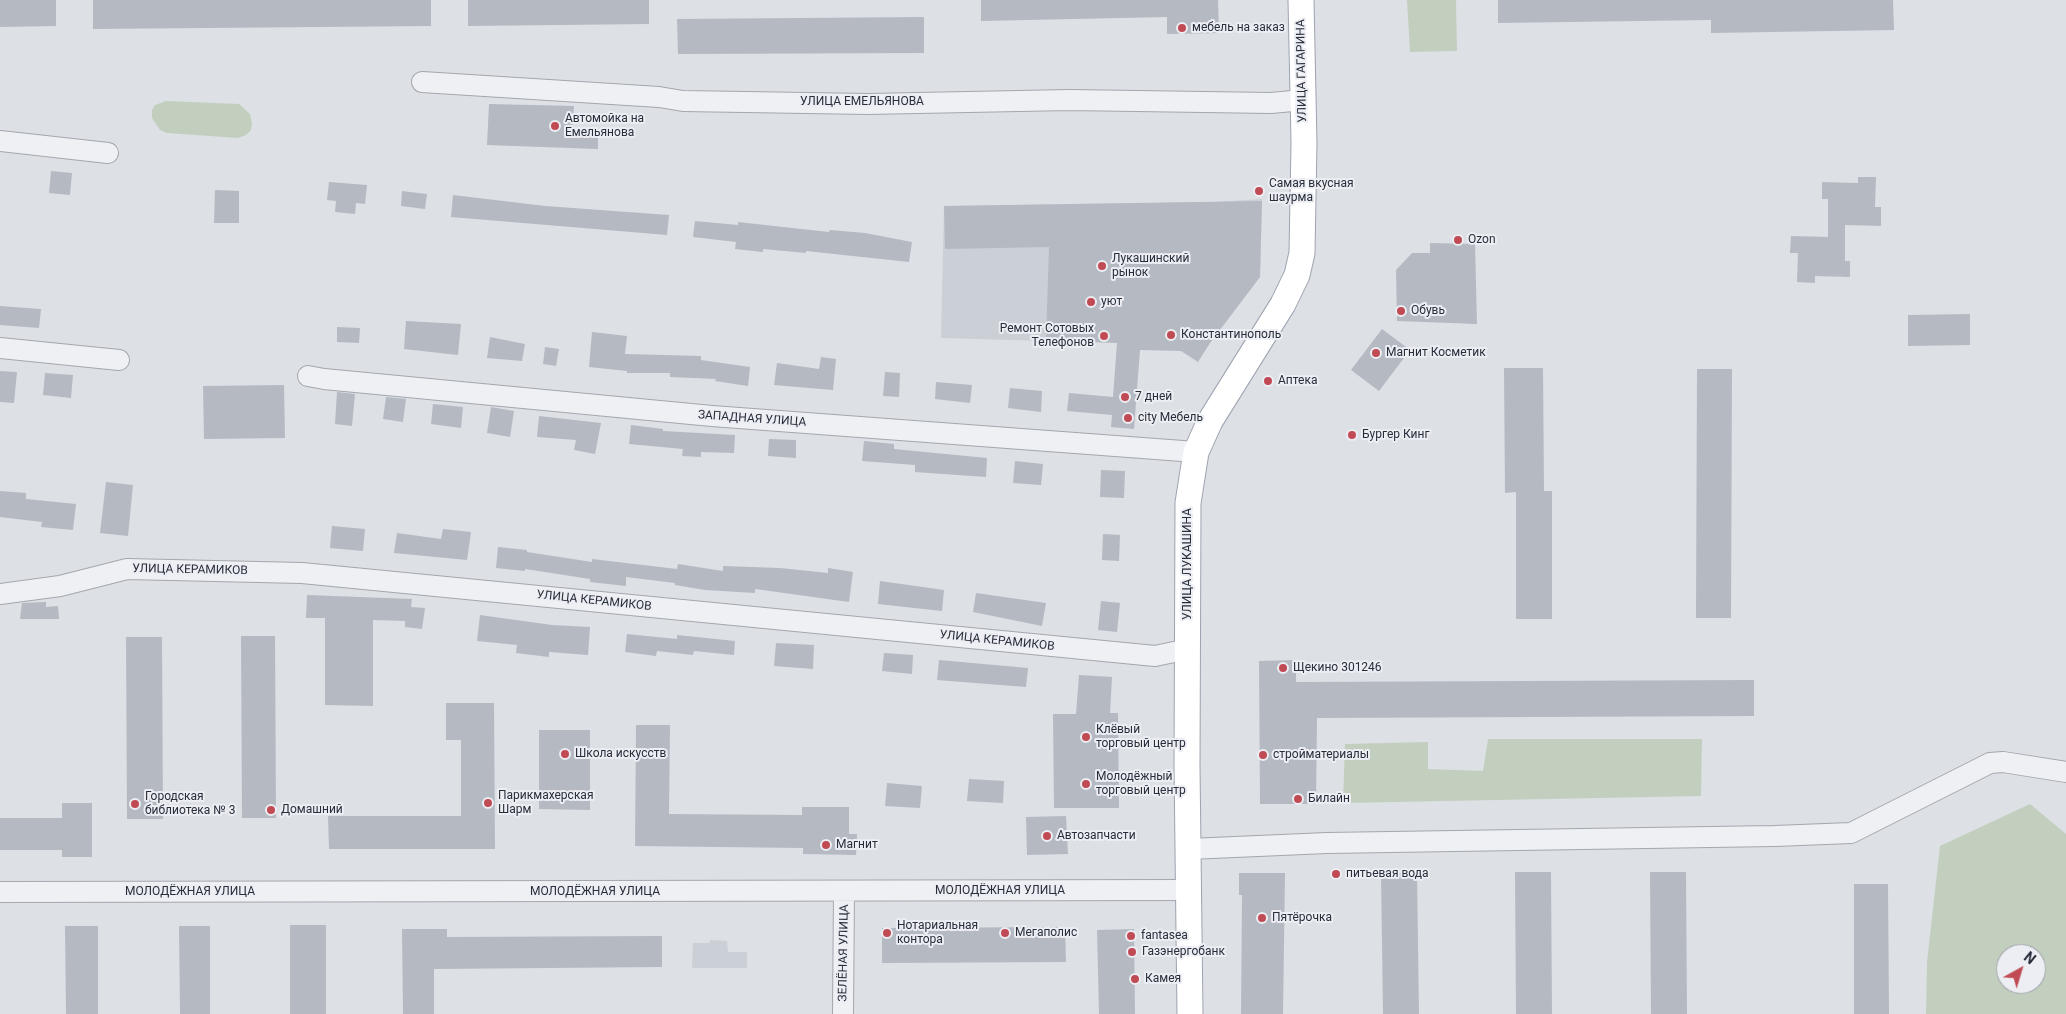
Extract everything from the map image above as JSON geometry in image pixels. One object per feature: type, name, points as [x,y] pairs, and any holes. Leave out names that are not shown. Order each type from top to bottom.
[{"type":"main road","name":"УЛИЦА ГАГАРИНА","points":[[1301,0],[1304,142]]},
{"type":"main road","name":"УЛИЦА ЛУКАШИНА","points":[[1190,1014],[1188,503],[1196,452],[1210,422],[1283,304],[1297,275],[1302,253],[1304,142]]},
{"type":"street","name":"УЛИЦА ЕМЕЛЬЯНОВА","points":[[422,82],[659,97],[683,101],[868,104],[1070,100],[1270,103],[1303,100]]},
{"type":"street","points":[[0,141],[108,153]]},
{"type":"street","points":[[0,348],[120,360]]},
{"type":"street","name":"ЗАПАДНАЯ УЛИЦА","points":[[308,376],[712,416],[1196,452]]},
{"type":"street","name":"УЛИЦА КЕРАМИКОВ","points":[[0,594],[60,586],[127,569],[302,573],[1155,656],[1188,649]]},
{"type":"street","points":[[1189,849],[1327,843],[1775,836],[1851,833],[1990,763],[2003,762],[2066,772]]},
{"type":"street","name":"МОЛОДЁЖНАЯ УЛИЦА","points":[[0,892],[1189,890]]},
{"type":"street","name":"ЗЕЛЁНАЯ УЛИЦА","points":[[843,1014],[844,892]]},
{"type":"shaded area","name":"Лукашинский рынок","points":[[1262,199],[1260,277],[1225,323],[1119,343],[941,338],[944,206],[1215,202]]},
{"type":"shaded area","points":[[710,940],[727,941],[728,952],[747,952],[747,968],[692,968],[693,943],[710,943]]},
{"type":"green space","points":[[1407,0],[1456,0],[1457,51],[1410,52]]},
{"type":"green space","points":[[166,101],[239,104],[250,114],[251,130],[246,135],[238,138],[167,133],[160,130],[152,118],[152,110],[155,105]]},
{"type":"green space","points":[[1488,739],[1702,739],[1701,796],[1343,803],[1345,744],[1428,742],[1428,769],[1483,771]]},
{"type":"green space","points":[[2030,804],[2066,834],[2066,1014],[1926,1014],[1927,962],[1940,846]]},
{"type":"building","points":[[0,0],[56,0],[56,26],[0,27]]},
{"type":"building","points":[[93,0],[431,0],[431,26],[93,29]]},
{"type":"building","points":[[468,0],[649,0],[649,24],[468,26]]},
{"type":"building","points":[[981,0],[1218,0],[1219,33],[1167,34],[1167,17],[981,21]]},
{"type":"building","points":[[1498,0],[1893,0],[1894,30],[1711,33],[1711,20],[1498,23]]},
{"type":"building","points":[[924,17],[924,53],[678,54],[677,19]]},
{"type":"building","points":[[489,104],[574,106],[572,133],[598,133],[598,149],[487,145]]},
{"type":"building","points":[[51,171],[72,173],[70,195],[49,193]]},
{"type":"building","points":[[1858,177],[1876,177],[1875,207],[1881,207],[1881,226],[1845,225],[1845,261],[1850,261],[1850,277],[1815,276],[1815,283],[1797,282],[1798,253],[1790,253],[1791,236],[1828,237],[1828,199],[1822,199],[1822,182],[1858,183]]},
{"type":"building","points":[[329,182],[367,185],[365,204],[356,203],[355,214],[335,212],[336,201],[327,200]]},
{"type":"building","points":[[215,190],[239,191],[239,223],[214,223]]},
{"type":"building","points":[[402,191],[427,194],[425,209],[401,206]]},
{"type":"building","points":[[453,195],[545,206],[669,215],[667,235],[451,217]]},
{"type":"building","name":"Лукашинский рынок","points":[[1262,201],[1260,277],[1210,343],[1198,362],[1181,351],[1140,350],[1134,429],[1111,427],[1112,415],[1067,411],[1069,393],[1113,397],[1117,343],[1046,340],[1049,247],[945,249],[944,206]]},
{"type":"building","points":[[695,221],[738,225],[738,222],[829,232],[830,230],[865,233],[912,242],[909,262],[806,251],[806,253],[763,249],[763,252],[735,249],[736,242],[693,237]]},
{"type":"building","points":[[1430,243],[1475,244],[1477,324],[1397,321],[1396,270],[1412,253],[1430,253]]},
{"type":"building","points":[[0,306],[41,309],[39,328],[0,325]]},
{"type":"building","points":[[1970,314],[1970,345],[1908,346],[1908,315]]},
{"type":"building","points":[[406,321],[461,324],[458,355],[404,349]]},
{"type":"building","points":[[337,327],[360,328],[359,343],[337,342]]},
{"type":"building","points":[[1382,329],[1410,350],[1379,391],[1351,370]]},
{"type":"building","points":[[592,332],[627,336],[625,354],[701,356],[701,360],[750,367],[748,386],[715,381],[716,379],[670,377],[670,373],[627,373],[627,371],[589,367]]},
{"type":"building","points":[[490,337],[525,344],[522,361],[487,358]]},
{"type":"building","points":[[545,347],[559,349],[556,366],[543,364]]},
{"type":"building","points":[[821,357],[836,359],[833,390],[774,385],[777,363],[819,369]]},
{"type":"building","points":[[1504,368],[1543,368],[1544,491],[1552,491],[1552,619],[1516,619],[1516,492],[1505,493]]},
{"type":"building","points":[[1697,369],[1732,369],[1731,618],[1696,618]]},
{"type":"building","points":[[0,371],[17,372],[14,403],[0,402]]},
{"type":"building","points":[[885,372],[900,373],[899,397],[883,396]]},
{"type":"building","points":[[45,373],[73,375],[71,398],[43,395]]},
{"type":"building","points":[[936,382],[972,385],[970,403],[935,399]]},
{"type":"building","points":[[284,385],[285,438],[204,439],[203,386]]},
{"type":"building","points":[[1010,388],[1042,391],[1041,412],[1008,408]]},
{"type":"building","points":[[337,392],[355,394],[352,426],[335,424]]},
{"type":"building","points":[[386,397],[406,399],[403,422],[383,419]]},
{"type":"building","points":[[433,404],[463,407],[461,428],[431,424]]},
{"type":"building","points":[[491,407],[514,411],[510,437],[487,433]]},
{"type":"building","points":[[539,416],[601,423],[595,454],[574,450],[576,440],[537,437]]},
{"type":"building","points":[[631,425],[663,429],[663,431],[735,435],[734,453],[701,452],[701,457],[682,456],[683,449],[629,444]]},
{"type":"building","points":[[769,439],[796,440],[796,458],[768,456]]},
{"type":"building","points":[[864,441],[894,444],[894,449],[987,458],[986,477],[915,472],[915,465],[862,461]]},
{"type":"building","points":[[1015,461],[1043,464],[1041,485],[1013,483]]},
{"type":"building","points":[[1101,470],[1125,471],[1124,498],[1100,497]]},
{"type":"building","points":[[106,482],[133,485],[128,536],[100,533]]},
{"type":"building","points":[[0,491],[26,493],[26,499],[76,504],[73,530],[41,527],[42,522],[0,517]]},
{"type":"building","points":[[332,526],[365,529],[363,551],[330,548]]},
{"type":"building","points":[[443,529],[471,532],[467,560],[394,553],[397,533],[441,539]]},
{"type":"building","points":[[1103,534],[1120,535],[1119,561],[1102,560]]},
{"type":"building","points":[[498,547],[527,550],[527,552],[592,562],[592,559],[677,569],[678,564],[723,571],[723,566],[780,568],[828,573],[828,568],[853,572],[849,602],[755,589],[755,593],[705,590],[675,585],[675,583],[626,577],[626,586],[590,582],[590,579],[525,569],[525,571],[496,568]]},
{"type":"building","points":[[880,581],[944,590],[942,611],[878,604]]},
{"type":"building","points":[[976,593],[1046,603],[1042,626],[973,612]]},
{"type":"building","points":[[307,595],[412,599],[411,607],[425,608],[422,629],[405,627],[405,621],[373,620],[373,706],[325,705],[325,618],[306,618]]},
{"type":"building","points":[[1101,601],[1120,603],[1117,632],[1098,630]]},
{"type":"building","points":[[46,602],[46,607],[58,606],[59,619],[20,619],[22,603]]},
{"type":"building","points":[[480,615],[552,625],[590,627],[588,655],[549,652],[549,657],[516,653],[517,645],[477,641]]},
{"type":"building","points":[[627,634],[677,639],[677,635],[735,641],[734,655],[694,651],[693,655],[657,651],[656,656],[625,652]]},
{"type":"building","points":[[241,636],[275,636],[276,818],[242,818]]},
{"type":"building","points":[[126,637],[162,637],[163,819],[127,819]]},
{"type":"building","points":[[776,643],[814,645],[813,669],[774,666]]},
{"type":"building","points":[[884,653],[913,655],[912,674],[882,671]]},
{"type":"building","points":[[939,660],[1028,668],[1026,687],[937,680]]},
{"type":"building","points":[[1296,660],[1296,682],[1754,680],[1754,716],[1317,718],[1316,804],[1260,804],[1259,661]]},
{"type":"building","points":[[1079,675],[1112,677],[1110,713],[1118,713],[1119,808],[1054,808],[1053,714],[1076,714]]},
{"type":"building","points":[[446,703],[494,703],[495,849],[329,849],[328,816],[461,816],[461,740],[446,740]]},
{"type":"building","points":[[636,725],[670,725],[669,814],[802,815],[802,807],[849,807],[849,834],[857,834],[856,855],[803,854],[803,848],[635,846]]},
{"type":"building","name":"Школа искусств","points":[[539,730],[590,730],[590,810],[539,809]]},
{"type":"building","points":[[969,779],[1004,781],[1003,803],[967,801]]},
{"type":"building","points":[[887,783],[922,786],[920,808],[885,806]]},
{"type":"building","points":[[62,803],[92,803],[92,857],[62,857],[62,850],[0,850],[0,818],[62,818]]},
{"type":"building","name":"Автозапчасти","points":[[1066,816],[1068,854],[1027,855],[1026,817]]},
{"type":"building","points":[[1417,872],[1419,1014],[1383,1014],[1381,873]]},
{"type":"building","points":[[1515,872],[1551,872],[1552,1014],[1516,1014]]},
{"type":"building","points":[[1650,872],[1686,872],[1687,1014],[1651,1014]]},
{"type":"building","points":[[1239,873],[1285,873],[1283,1014],[1241,1014],[1242,895],[1239,895]]},
{"type":"building","points":[[1854,884],[1888,884],[1889,1014],[1854,1014]]},
{"type":"building","points":[[290,925],[326,925],[326,1014],[290,1014]]},
{"type":"building","points":[[65,926],[98,926],[98,1014],[66,1014]]},
{"type":"building","points":[[179,926],[210,926],[210,1014],[180,1014]]},
{"type":"building","points":[[1065,927],[1066,962],[882,963],[882,928]]},
{"type":"building","points":[[402,929],[447,929],[447,937],[662,936],[662,967],[434,969],[434,1014],[403,1014]]},
{"type":"building","points":[[1134,929],[1135,1014],[1099,1014],[1097,930]]},
{"type":"place","name":"мебель на заказ","points":[[1182,28]]},
{"type":"place","name":"Автомойка на Емельянова","points":[[555,126]]},
{"type":"place","name":"Самая вкусная шаурма","points":[[1259,191]]},
{"type":"place","name":"Ozon","points":[[1458,240]]},
{"type":"place","name":"Лукашинский рынок","points":[[1102,266]]},
{"type":"place","name":"уют","points":[[1091,302]]},
{"type":"place","name":"Обувь","points":[[1401,311]]},
{"type":"place","name":"Константинополь","points":[[1171,335]]},
{"type":"place","name":"Ремонт Сотовых Телефонов","points":[[1104,336]]},
{"type":"place","name":"Магнит Косметик","points":[[1376,353]]},
{"type":"place","name":"Аптека","points":[[1268,381]]},
{"type":"place","name":"7 дней","points":[[1125,397]]},
{"type":"place","name":"city Мебель","points":[[1128,418]]},
{"type":"place","name":"Бургер Кинг","points":[[1352,435]]},
{"type":"place","name":"Щекино 301246","points":[[1283,668]]},
{"type":"place","name":"Клёвый торговый центр","points":[[1086,737]]},
{"type":"place","name":"Школа искусств","points":[[565,754]]},
{"type":"place","name":"стройматериалы","points":[[1263,755]]},
{"type":"place","name":"Молодёжный торговый центр","points":[[1086,784]]},
{"type":"place","name":"Билайн","points":[[1298,799]]},
{"type":"place","name":"Парикмахерская Шарм","points":[[488,803]]},
{"type":"place","name":"Городская библиотека № 3","points":[[135,804]]},
{"type":"place","name":"Домашний","points":[[271,810]]},
{"type":"place","name":"Автозапчасти","points":[[1047,836]]},
{"type":"place","name":"Магнит","points":[[826,845]]},
{"type":"place","name":"питьевая вода","points":[[1336,874]]},
{"type":"place","name":"Пятёрочка","points":[[1262,918]]},
{"type":"place","name":"Нотариальная контора","points":[[887,933]]},
{"type":"place","name":"Мегаполис","points":[[1005,933]]},
{"type":"place","name":"fantasea","points":[[1131,936]]},
{"type":"place","name":"Газэнергобанк","points":[[1132,952]]},
{"type":"place","name":"Камея","points":[[1135,979]]}]
